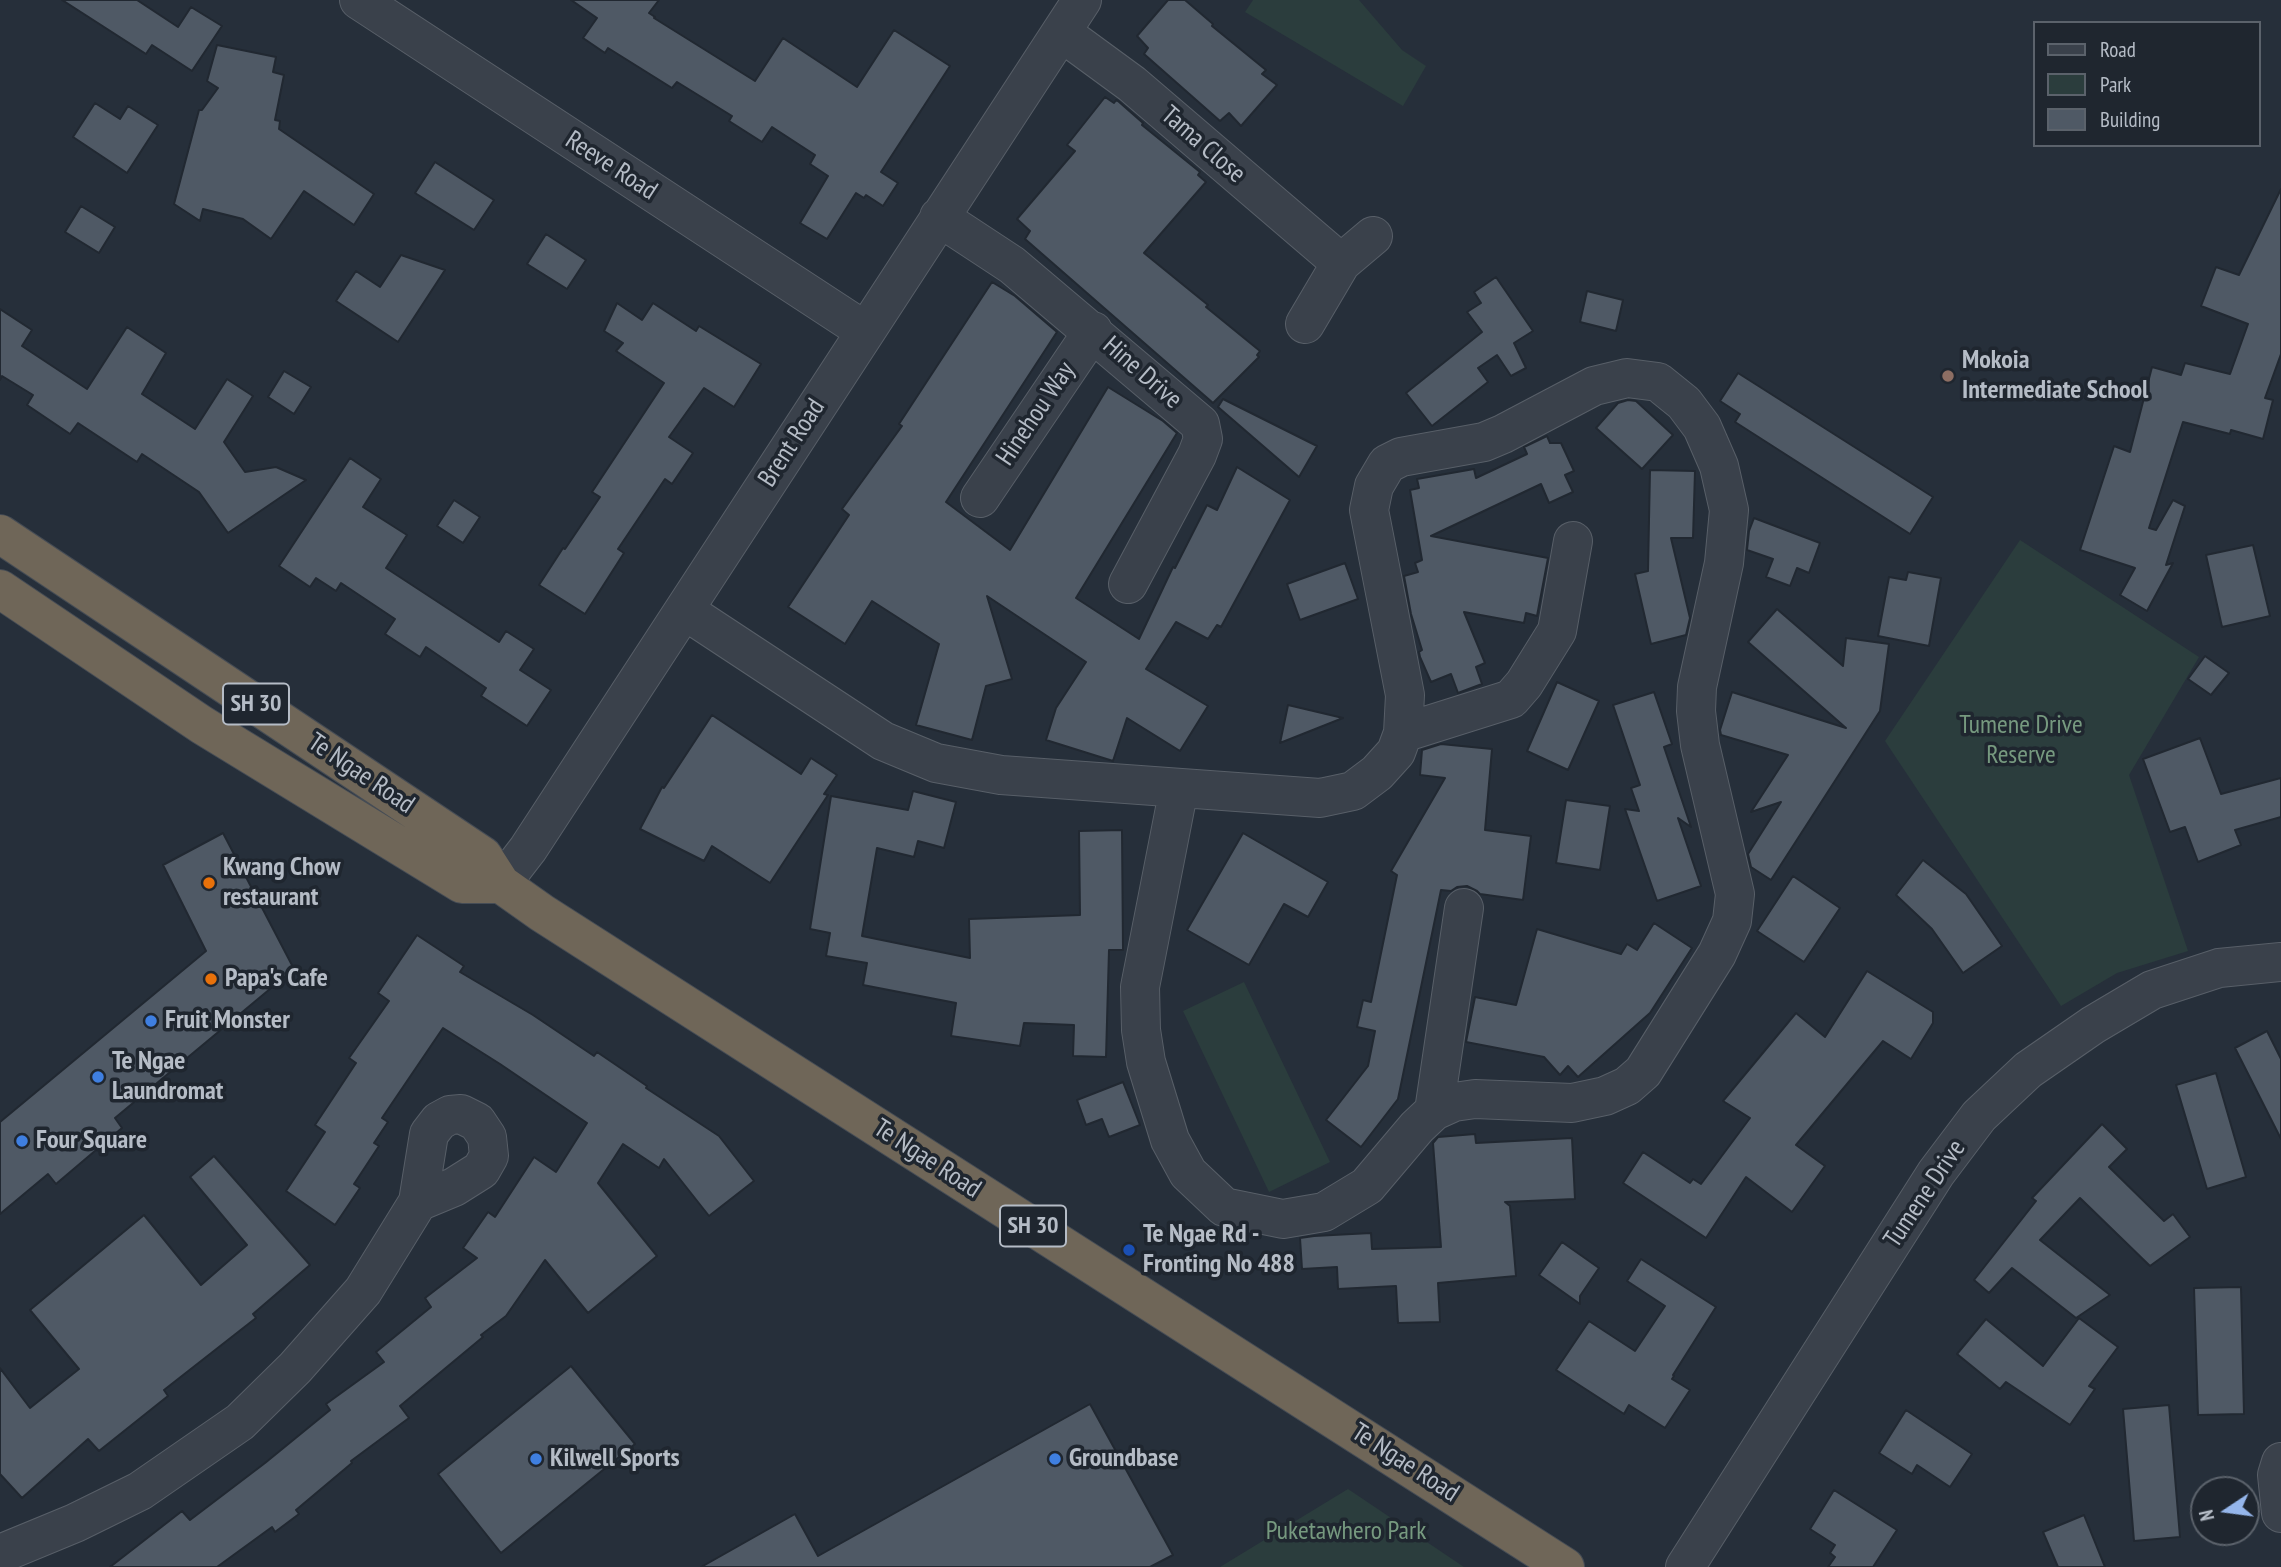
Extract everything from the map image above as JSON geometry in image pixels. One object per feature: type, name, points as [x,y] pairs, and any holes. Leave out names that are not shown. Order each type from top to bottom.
[{"type":"highway","name":"Te Ngae Road","points":[[0,534],[483,856],[501,884],[553,921],[1565,1567]]},
{"type":"highway","name":"Te Ngae Road","points":[[0,589],[202,725],[462,884],[501,884]]},
{"type":"street","name":"Reeve Road","points":[[359,0],[397,10],[865,331]]},
{"type":"street","name":"Brent Road","points":[[501,884],[528,849],[1082,0]]},
{"type":"street","name":"Tama Close","points":[[1061,32],[1132,84],[1341,263]]},
{"type":"street","name":"Hine Drive","points":[[939,217],[1012,265],[1200,424],[1203,439],[1197,455],[1128,584]]},
{"type":"street","points":[[1306,324],[1341,263],[1373,236]]},
{"type":"street","name":"Hinehou Way","points":[[975,498],[1093,331]]},
{"type":"street","points":[[684,610],[883,741],[936,763],[1001,775],[1320,798],[1353,792],[1377,773],[1396,752],[1403,733],[1405,695],[1369,510],[1374,486],[1387,464],[1401,457],[1484,442],[1594,386],[1627,378],[1658,382],[1684,403],[1702,427],[1719,466],[1730,510],[1724,563],[1698,687],[1696,711],[1700,745],[1735,894],[1732,921],[1717,954],[1643,1072],[1627,1086],[1605,1096],[1572,1103],[1475,1099],[1454,1102],[1434,1111],[1417,1127],[1367,1186],[1324,1212],[1283,1219],[1224,1207],[1188,1173],[1170,1140],[1146,1062],[1141,1019],[1140,987],[1179,788]]},
{"type":"street","points":[[1403,733],[1511,699],[1524,684],[1557,631],[1573,541]]},
{"type":"street","points":[[1434,1111],[1464,908]]},
{"type":"street","name":"Tumene Drive","points":[[1685,1567],[1936,1173],[1979,1116],[2028,1070],[2093,1025],[2152,990],[2219,968],[2281,962]]},
{"type":"street","points":[[0,1554],[75,1523],[140,1491],[240,1422],[295,1368],[363,1291],[418,1202]]},
{"type":"street","points":[[2281,1462],[2277,1475],[2281,1513]]},
{"type":"green space","points":[[1253,0],[1359,0],[1402,50],[1426,66],[1403,106],[1245,12]]},
{"type":"green space","name":"Tumene Drive Reserve","points":[[2020,540],[2199,657],[2129,775],[2188,951],[2117,973],[2061,1006],[1885,741]]},
{"type":"green space","points":[[1244,982],[1330,1162],[1269,1192],[1183,1011]]},
{"type":"green space","name":"Puketawhero Park","points":[[1348,1489],[1464,1567],[1220,1567]]},
{"type":"building","points":[[62,0],[137,0],[178,27],[191,7],[222,26],[192,71],[152,45],[146,54]]},
{"type":"building","points":[[571,0],[659,0],[649,13],[654,18],[755,81],[783,38],[857,87],[894,30],[950,66],[881,172],[898,183],[883,206],[866,195],[864,198],[856,193],[827,239],[800,223],[828,176],[810,164],[815,155],[772,127],[762,142],[729,121],[732,116],[677,82],[672,88],[608,48],[605,53],[583,38],[597,18]]},
{"type":"building","points":[[1168,0],[1185,0],[1266,70],[1262,74],[1277,85],[1241,126],[1229,113],[1220,121],[1144,54],[1148,48],[1137,36]]},
{"type":"building","points":[[217,45],[276,57],[273,72],[284,75],[275,120],[280,121],[279,129],[374,194],[354,225],[304,191],[271,239],[243,219],[203,209],[200,221],[174,204],[199,110],[202,110],[218,88],[207,81]]},
{"type":"building","points":[[1105,97],[1114,103],[1118,101],[1143,123],[1142,125],[1200,172],[1198,175],[1206,182],[1144,253],[1260,351],[1257,355],[1259,357],[1213,403],[1025,239],[1030,231],[1017,219],[1075,151],[1067,145]]},
{"type":"building","points":[[95,103],[120,119],[128,106],[158,125],[127,173],[73,137]]},
{"type":"building","points":[[435,162],[494,200],[474,230],[415,193]]},
{"type":"building","points":[[2281,189],[2281,354],[2265,398],[2273,400],[2263,439],[2231,430],[2230,434],[2183,422],[2149,528],[2156,530],[2173,500],[2185,506],[2166,565],[2173,563],[2147,611],[2120,595],[2135,568],[2080,550],[2114,446],[2130,452],[2152,367],[2181,375],[2185,363],[2230,374],[2248,324],[2201,306],[2216,267],[2239,275]]},
{"type":"building","points":[[81,206],[115,227],[99,253],[65,232]]},
{"type":"building","points":[[546,234],[586,260],[567,289],[527,264]]},
{"type":"building","points":[[401,255],[445,270],[398,342],[336,301],[356,271],[380,287]]},
{"type":"building","points":[[1496,277],[1533,331],[1514,343],[1526,368],[1511,376],[1497,355],[1478,368],[1488,382],[1432,426],[1406,393],[1482,332],[1467,312],[1481,303],[1474,292]]},
{"type":"building","points":[[992,282],[1015,296],[1057,332],[946,502],[1010,550],[1108,387],[1163,421],[1177,433],[1076,598],[1139,639],[1173,567],[1175,568],[1207,505],[1217,510],[1237,467],[1290,500],[1221,627],[1217,625],[1208,639],[1176,622],[1146,669],[1208,706],[1180,751],[1127,718],[1113,761],[1046,740],[1056,708],[1086,662],[987,596],[1012,679],[986,686],[972,740],[916,725],[939,644],[872,601],[845,644],[788,607],[849,515],[842,509],[902,426],[899,424]]},
{"type":"building","points":[[1587,291],[1623,300],[1616,331],[1580,322]]},
{"type":"building","points":[[617,303],[642,320],[653,303],[696,331],[699,326],[761,364],[734,407],[704,388],[669,437],[693,453],[672,484],[665,479],[618,549],[624,553],[585,614],[539,585],[600,497],[592,492],[664,383],[616,351],[623,343],[604,331]]},
{"type":"building","points":[[0,309],[32,330],[22,346],[87,389],[127,327],[166,353],[142,394],[195,429],[227,379],[253,396],[224,442],[245,472],[276,467],[306,480],[228,533],[199,492],[142,454],[137,462],[78,423],[70,434],[27,405],[33,395],[2,376],[0,380]]},
{"type":"building","points":[[284,371],[311,387],[294,414],[268,397]]},
{"type":"building","points":[[1738,373],[1933,497],[1910,534],[1735,422],[1740,414],[1720,401]]},
{"type":"building","points":[[1223,399],[1317,446],[1299,477],[1218,407]]},
{"type":"building","points":[[1636,401],[1673,435],[1642,469],[1596,428],[1618,403]]},
{"type":"building","points":[[1547,436],[1550,443],[1561,443],[1574,471],[1565,475],[1573,492],[1549,503],[1541,484],[1431,536],[1548,558],[1537,616],[1526,613],[1524,623],[1464,612],[1485,663],[1476,667],[1482,684],[1458,693],[1451,674],[1431,682],[1420,657],[1419,652],[1422,650],[1411,614],[1404,576],[1418,572],[1415,563],[1422,560],[1410,490],[1419,488],[1417,479],[1474,469],[1476,478],[1527,454],[1524,447]]},
{"type":"building","points":[[350,458],[381,479],[363,507],[407,535],[386,568],[499,642],[506,631],[534,649],[520,670],[551,690],[527,726],[481,696],[486,688],[426,647],[420,657],[385,634],[395,619],[341,583],[336,591],[316,578],[310,587],[279,566]]},
{"type":"building","points":[[1650,470],[1695,471],[1693,538],[1671,538],[1690,618],[1686,635],[1651,644],[1635,574],[1648,571]]},
{"type":"building","points":[[454,500],[480,517],[463,543],[437,526]]},
{"type":"building","points":[[1754,518],[1820,543],[1809,573],[1797,568],[1790,586],[1766,577],[1773,559],[1747,550],[1749,531]]},
{"type":"building","points":[[2253,545],[2270,616],[2222,627],[2206,555]]},
{"type":"building","points":[[1345,563],[1358,599],[1300,620],[1287,584]]},
{"type":"building","points":[[1908,572],[1941,578],[1929,646],[1878,636],[1889,577],[1906,580]]},
{"type":"building","points":[[1777,609],[1843,666],[1846,638],[1889,644],[1880,711],[1771,880],[1751,867],[1748,854],[1781,802],[1751,812],[1788,755],[1721,735],[1720,730],[1732,692],[1846,728],[1748,642]]},
{"type":"building","points":[[2205,656],[2229,673],[2211,695],[2188,679]]},
{"type":"building","points":[[1557,682],[1599,701],[1568,770],[1527,751]]},
{"type":"building","points":[[1654,692],[1672,744],[1664,747],[1691,827],[1678,818],[1701,886],[1657,901],[1625,809],[1639,811],[1631,788],[1640,785],[1613,705]]},
{"type":"building","points":[[1288,705],[1343,718],[1280,743]]},
{"type":"building","points":[[712,715],[801,774],[811,758],[837,775],[824,794],[828,795],[770,883],[712,846],[704,861],[640,829],[662,787],[664,788]]},
{"type":"building","points":[[2200,738],[2221,794],[2281,778],[2281,817],[2235,830],[2241,845],[2198,862],[2185,827],[2170,832],[2143,759]]},
{"type":"building","points":[[1441,744],[1492,749],[1485,830],[1531,836],[1523,900],[1480,894],[1467,886],[1451,891],[1441,890],[1398,1099],[1361,1147],[1326,1120],[1368,1066],[1375,1031],[1357,1027],[1363,1000],[1371,1002],[1397,875],[1391,871],[1445,778],[1420,775],[1422,750]]},
{"type":"building","points":[[913,791],[956,802],[944,848],[918,841],[914,857],[877,848],[862,936],[970,958],[969,919],[1080,915],[1079,831],[1122,830],[1123,950],[1109,950],[1106,1057],[1073,1056],[1074,1025],[1024,1023],[1020,1046],[951,1036],[956,1003],[863,985],[867,963],[826,956],[830,933],[810,929],[831,796],[908,810]]},
{"type":"building","points":[[1566,800],[1610,806],[1600,870],[1556,863]]},
{"type":"building","points":[[223,833],[294,969],[115,1118],[122,1128],[56,1184],[48,1174],[0,1214],[0,1122],[206,951],[163,865]]},
{"type":"building","points":[[1243,833],[1328,882],[1308,917],[1284,904],[1249,965],[1187,930]]},
{"type":"building","points":[[1923,860],[1966,894],[2002,946],[1963,973],[1932,929],[1896,895]]},
{"type":"building","points":[[1793,876],[1840,908],[1804,962],[1757,931]]},
{"type":"building","points":[[1654,923],[1692,948],[1650,1013],[1578,1077],[1568,1066],[1560,1075],[1544,1057],[1466,1042],[1475,997],[1516,1005],[1537,929],[1621,954],[1627,944],[1637,950]]},
{"type":"building","points":[[417,935],[464,966],[460,972],[533,1015],[594,1056],[597,1052],[719,1136],[754,1181],[709,1216],[664,1159],[659,1168],[623,1144],[598,1183],[657,1256],[588,1313],[545,1260],[506,1316],[400,1406],[409,1418],[351,1461],[352,1463],[296,1510],[299,1514],[275,1532],[272,1527],[217,1567],[110,1567],[182,1511],[190,1520],[330,1410],[326,1404],[384,1362],[376,1352],[431,1307],[425,1298],[477,1258],[463,1248],[488,1212],[495,1217],[534,1157],[556,1172],[587,1123],[443,1028],[382,1118],[388,1122],[374,1143],[379,1146],[354,1184],[360,1188],[335,1225],[286,1191],[325,1132],[315,1125],[356,1063],[349,1058],[389,1001],[378,993]]},
{"type":"building","points":[[1867,971],[1933,1012],[1933,1023],[1911,1059],[1883,1041],[1796,1145],[1825,1166],[1792,1212],[1746,1177],[1706,1238],[1623,1183],[1643,1152],[1690,1183],[1693,1179],[1701,1184],[1750,1118],[1723,1101],[1796,1013],[1825,1037]]},
{"type":"building","points":[[2267,1031],[2281,1059],[2281,1139],[2235,1048]]},
{"type":"building","points":[[2216,1073],[2246,1177],[2207,1189],[2176,1085]]},
{"type":"building","points":[[1123,1082],[1140,1125],[1109,1137],[1102,1119],[1086,1125],[1077,1100]]},
{"type":"building","points":[[2102,1124],[2127,1149],[2109,1167],[2164,1221],[2173,1214],[2190,1237],[2150,1266],[2080,1198],[2040,1240],[2110,1295],[2076,1318],[2012,1268],[1989,1293],[1974,1280],[2036,1201],[2032,1198]]},
{"type":"building","points":[[1475,1134],[1476,1143],[1572,1138],[1575,1199],[1505,1202],[1510,1206],[1516,1276],[1438,1283],[1440,1322],[1398,1323],[1396,1286],[1338,1289],[1337,1267],[1302,1269],[1300,1238],[1371,1233],[1372,1249],[1441,1247],[1433,1143],[1438,1137]]},
{"type":"building","points":[[214,1156],[310,1265],[253,1314],[256,1318],[164,1390],[168,1396],[99,1451],[88,1439],[22,1498],[0,1474],[0,1368],[30,1408],[79,1369],[30,1310],[144,1215],[201,1285],[247,1245],[190,1177]]},
{"type":"building","points":[[1562,1242],[1599,1268],[1580,1296],[1580,1304],[1539,1275]]},
{"type":"building","points":[[1641,1259],[1716,1307],[1673,1375],[1672,1379],[1690,1390],[1665,1428],[1629,1405],[1624,1414],[1556,1370],[1589,1321],[1635,1351],[1665,1306],[1627,1281]]},
{"type":"building","points":[[2241,1287],[2244,1414],[2198,1415],[2194,1288]]},
{"type":"building","points":[[2079,1318],[2118,1347],[2089,1386],[2095,1389],[2070,1425],[2006,1382],[2000,1389],[1957,1354],[1986,1319],[2043,1366]]},
{"type":"building","name":"Kilwell Sports","points":[[571,1366],[635,1444],[501,1553],[438,1474]]},
{"type":"building","name":"Groundbase","points":[[1090,1404],[1173,1555],[1150,1567],[701,1567],[795,1514],[818,1556]]},
{"type":"building","points":[[2169,1405],[2180,1537],[2134,1541],[2123,1409]]},
{"type":"building","points":[[1906,1410],[1972,1454],[1950,1487],[1917,1465],[1912,1474],[1879,1453]]},
{"type":"building","points":[[1834,1490],[1897,1530],[1873,1567],[1828,1567],[1835,1557],[1830,1553],[1835,1545],[1810,1529]]},
{"type":"building","points":[[2084,1515],[2105,1567],[2058,1567],[2043,1532]]},
{"type":"place","name":"Mokoia Intermediate School","points":[[1948,376]]},
{"type":"place","name":"Kwang Chow restaurant","points":[[209,883]]},
{"type":"place","name":"Papa's Cafe","points":[[211,979]]},
{"type":"place","name":"Fruit Monster","points":[[151,1021]]},
{"type":"place","name":"Te Ngae Laundromat","points":[[98,1077]]},
{"type":"place","name":"Four Square","points":[[22,1141]]},
{"type":"place","name":"Te Ngae Rd - Fronting No 488","points":[[1129,1250]]},
{"type":"place","name":"Kilwell Sports","points":[[536,1459]]},
{"type":"place","name":"Groundbase","points":[[1055,1459]]}]
